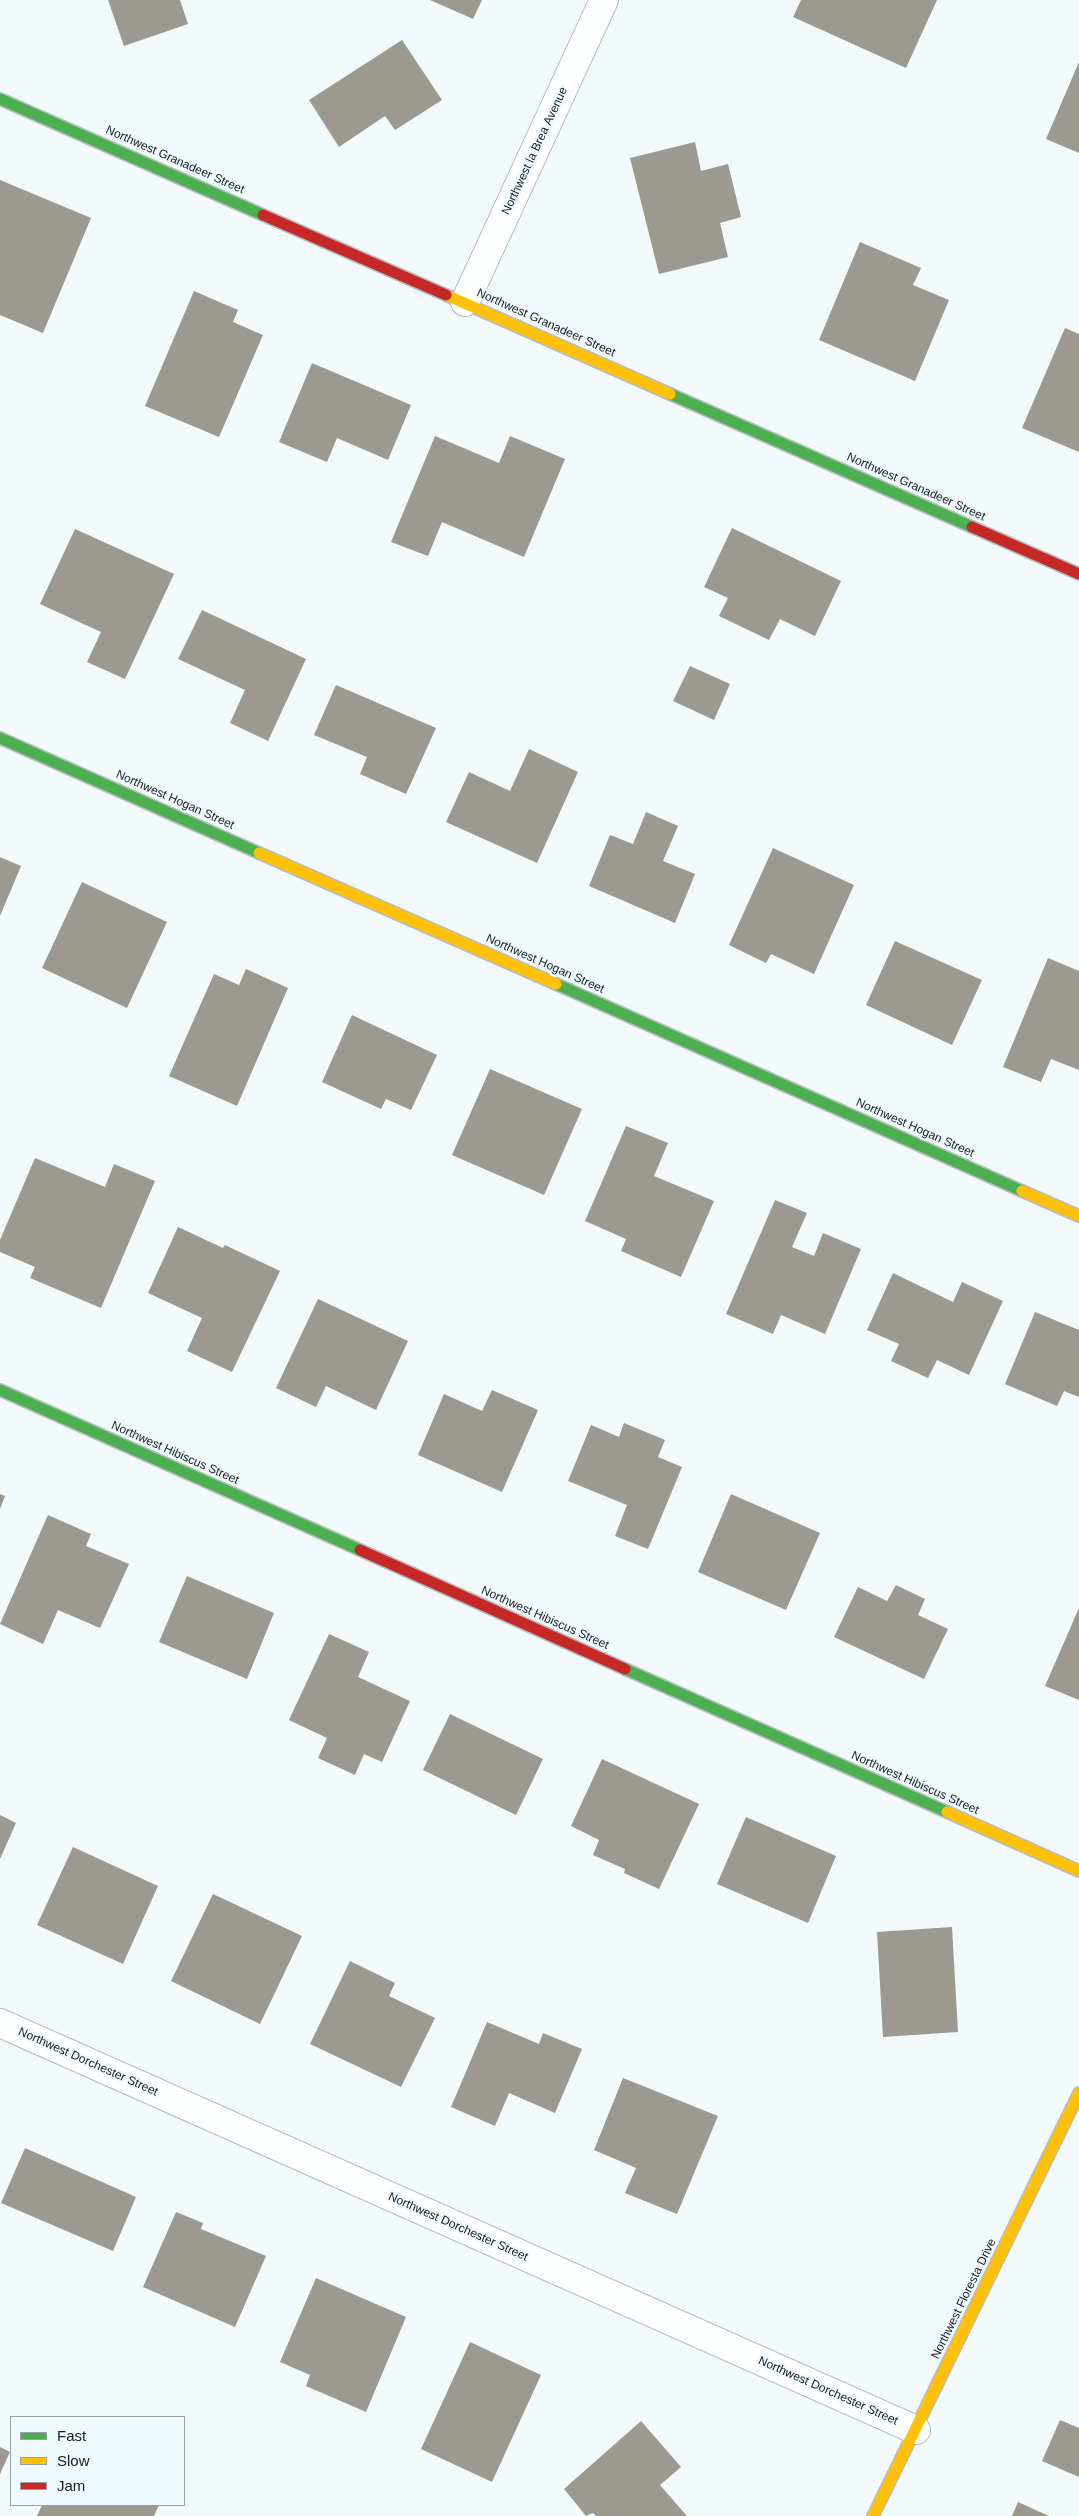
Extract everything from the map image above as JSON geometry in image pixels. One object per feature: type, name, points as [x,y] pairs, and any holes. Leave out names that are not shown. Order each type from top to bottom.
[{"type":"street","name":"Northwest la Brea Avenue","points":[[466,302],[604,0]]},
{"type":"street","name":"Northwest Granadeer Street","points":[[0,99],[466,302],[1079,574]]},
{"type":"street","name":"Northwest Hogan Street","points":[[0,738],[1079,1216]]},
{"type":"street","name":"Northwest Hibiscus Street","points":[[0,1390],[1079,1870]]},
{"type":"street","name":"Northwest Dorchester Street","points":[[0,2023],[916,2430]]},
{"type":"street","name":"Northwest Floresta Drive","points":[[873,2516],[1079,2093]]},
{"type":"building","points":[[108,0],[180,0],[188,24],[124,46]]},
{"type":"building","points":[[430,0],[482,0],[473,19]]},
{"type":"building","points":[[801,0],[937,0],[906,68],[793,17]]},
{"type":"building","points":[[402,40],[442,100],[395,130],[385,116],[339,147],[309,100]]},
{"type":"building","points":[[1079,62],[1079,153],[1046,139]]},
{"type":"building","points":[[695,142],[701,171],[728,164],[741,217],[720,223],[728,257],[659,274],[630,158]]},
{"type":"building","points":[[0,180],[91,218],[43,333],[0,315]]},
{"type":"building","points":[[860,242],[921,268],[913,285],[949,300],[915,381],[819,340]]},
{"type":"building","points":[[194,291],[238,310],[233,322],[263,335],[219,437],[145,406]]},
{"type":"building","points":[[1065,328],[1079,334],[1079,452],[1022,428]]},
{"type":"building","points":[[312,363],[411,405],[388,460],[337,438],[327,462],[279,442]]},
{"type":"building","points":[[435,436],[499,463],[510,436],[565,459],[524,557],[442,522],[428,556],[391,542]]},
{"type":"building","points":[[732,528],[841,581],[815,636],[780,619],[769,640],[719,616],[728,598],[704,587]]},
{"type":"building","points":[[75,529],[174,574],[125,679],[87,662],[101,632],[40,604]]},
{"type":"building","points":[[202,610],[306,659],[268,741],[230,723],[245,690],[178,659]]},
{"type":"building","points":[[690,666],[730,684],[714,720],[673,701]]},
{"type":"building","points":[[336,685],[436,728],[406,794],[360,774],[367,757],[314,735]]},
{"type":"building","points":[[529,749],[578,772],[537,863],[446,822],[469,772],[510,791]]},
{"type":"building","points":[[646,812],[678,826],[663,861],[695,874],[675,923],[589,886],[610,835],[633,844]]},
{"type":"building","points":[[773,848],[854,885],[814,974],[771,954],[766,963],[729,945]]},
{"type":"building","points":[[0,857],[21,866],[0,916]]},
{"type":"building","points":[[82,882],[167,922],[127,1008],[42,968]]},
{"type":"building","points":[[895,941],[982,980],[952,1045],[866,1005]]},
{"type":"building","points":[[1048,958],[1079,971],[1079,1070],[1051,1059],[1041,1082],[1003,1067]]},
{"type":"building","points":[[246,969],[288,988],[237,1106],[169,1076],[214,974],[239,985]]},
{"type":"building","points":[[352,1015],[437,1055],[411,1110],[386,1099],[381,1109],[322,1082]]},
{"type":"building","points":[[490,1069],[582,1109],[544,1195],[452,1155]]},
{"type":"building","points":[[626,1126],[668,1143],[654,1176],[714,1201],[681,1277],[621,1251],[626,1239],[585,1221]]},
{"type":"building","points":[[35,1158],[105,1187],[114,1164],[155,1181],[101,1308],[30,1278],[35,1267],[0,1252],[0,1240]]},
{"type":"building","points":[[775,1200],[807,1213],[792,1247],[814,1256],[823,1233],[861,1249],[825,1334],[781,1315],[773,1334],[726,1314]]},
{"type":"building","points":[[178,1227],[223,1248],[225,1245],[280,1271],[232,1372],[187,1351],[202,1318],[148,1293]]},
{"type":"building","points":[[893,1273],[953,1302],[962,1282],[1003,1301],[969,1375],[937,1360],[928,1378],[891,1361],[899,1344],[867,1330]]},
{"type":"building","points":[[318,1299],[408,1341],[376,1410],[326,1386],[316,1407],[276,1388]]},
{"type":"building","points":[[1035,1312],[1079,1330],[1079,1397],[1064,1391],[1057,1406],[1005,1384]]},
{"type":"building","points":[[492,1390],[538,1410],[502,1492],[418,1455],[444,1394],[482,1411]]},
{"type":"building","points":[[624,1423],[665,1440],[658,1457],[682,1467],[648,1549],[615,1536],[627,1505],[568,1481],[591,1425],[619,1437]]},
{"type":"building","points":[[0,1494],[5,1496],[0,1509]]},
{"type":"building","points":[[731,1494],[820,1533],[786,1610],[698,1572]]},
{"type":"building","points":[[48,1515],[91,1534],[86,1546],[129,1564],[100,1628],[58,1610],[43,1644],[0,1624]]},
{"type":"building","points":[[187,1576],[274,1613],[247,1679],[159,1642]]},
{"type":"building","points":[[896,1585],[925,1599],[918,1615],[948,1629],[924,1679],[834,1637],[858,1587],[887,1601]]},
{"type":"building","points":[[1079,1608],[1079,1700],[1045,1686]]},
{"type":"building","points":[[329,1634],[369,1652],[358,1677],[410,1701],[382,1762],[364,1754],[355,1775],[318,1758],[327,1738],[289,1720]]},
{"type":"building","points":[[450,1714],[543,1759],[516,1815],[423,1770]]},
{"type":"building","points":[[602,1759],[699,1804],[659,1889],[624,1873],[625,1869],[593,1855],[599,1840],[571,1826]]},
{"type":"building","points":[[0,1815],[16,1823],[0,1859]]},
{"type":"building","points":[[746,1817],[836,1856],[808,1923],[717,1884]]},
{"type":"building","points":[[73,1847],[158,1886],[123,1964],[37,1925]]},
{"type":"building","points":[[213,1894],[302,1936],[260,2024],[171,1981]]},
{"type":"building","points":[[952,1927],[958,2032],[883,2037],[877,1932]]},
{"type":"building","points":[[350,1961],[395,1983],[389,1996],[435,2018],[401,2087],[310,2044]]},
{"type":"building","points":[[487,2022],[539,2044],[543,2033],[582,2049],[555,2113],[509,2093],[495,2126],[451,2107]]},
{"type":"building","points":[[623,2078],[718,2116],[677,2214],[625,2193],[636,2168],[594,2150]]},
{"type":"building","points":[[25,2148],[136,2197],[113,2251],[1,2203]]},
{"type":"building","points":[[176,2212],[203,2223],[201,2229],[266,2256],[235,2327],[143,2287]]},
{"type":"building","points":[[316,2278],[406,2317],[366,2412],[306,2386],[310,2375],[280,2362]]},
{"type":"building","points":[[470,2342],[541,2375],[492,2482],[421,2449]]},
{"type":"building","points":[[1060,2420],[1079,2428],[1079,2477],[1042,2461]]},
{"type":"building","points":[[641,2421],[681,2467],[660,2485],[687,2516],[596,2516],[593,2513],[586,2516],[564,2489]]},
{"type":"building","points":[[0,2447],[10,2452],[0,2474]]},
{"type":"building","points":[[1018,2502],[1049,2516],[1012,2516]]},
{"type":"building","points":[[42,2506],[159,2506],[154,2516],[37,2516]]},
{"type":"traffic: fast","points":[[0,99],[263,215]]},
{"type":"traffic: fast","points":[[670,394],[972,527]]},
{"type":"traffic: fast","points":[[0,738],[259,853]]},
{"type":"traffic: fast","points":[[556,984],[1022,1191]]},
{"type":"traffic: fast","points":[[0,1390],[360,1550]]},
{"type":"traffic: fast","points":[[625,1669],[947,1812]]},
{"type":"traffic: slow","points":[[446,295],[670,394]]},
{"type":"traffic: slow","points":[[259,853],[556,984]]},
{"type":"traffic: slow","points":[[1022,1191],[1079,1216]]},
{"type":"traffic: slow","points":[[947,1812],[1079,1871]]},
{"type":"traffic: slow","points":[[873,2516],[1079,2093]]},
{"type":"traffic: jam","points":[[263,215],[446,295]]},
{"type":"traffic: jam","points":[[972,527],[1079,574]]},
{"type":"traffic: jam","points":[[360,1550],[625,1669]]}]
